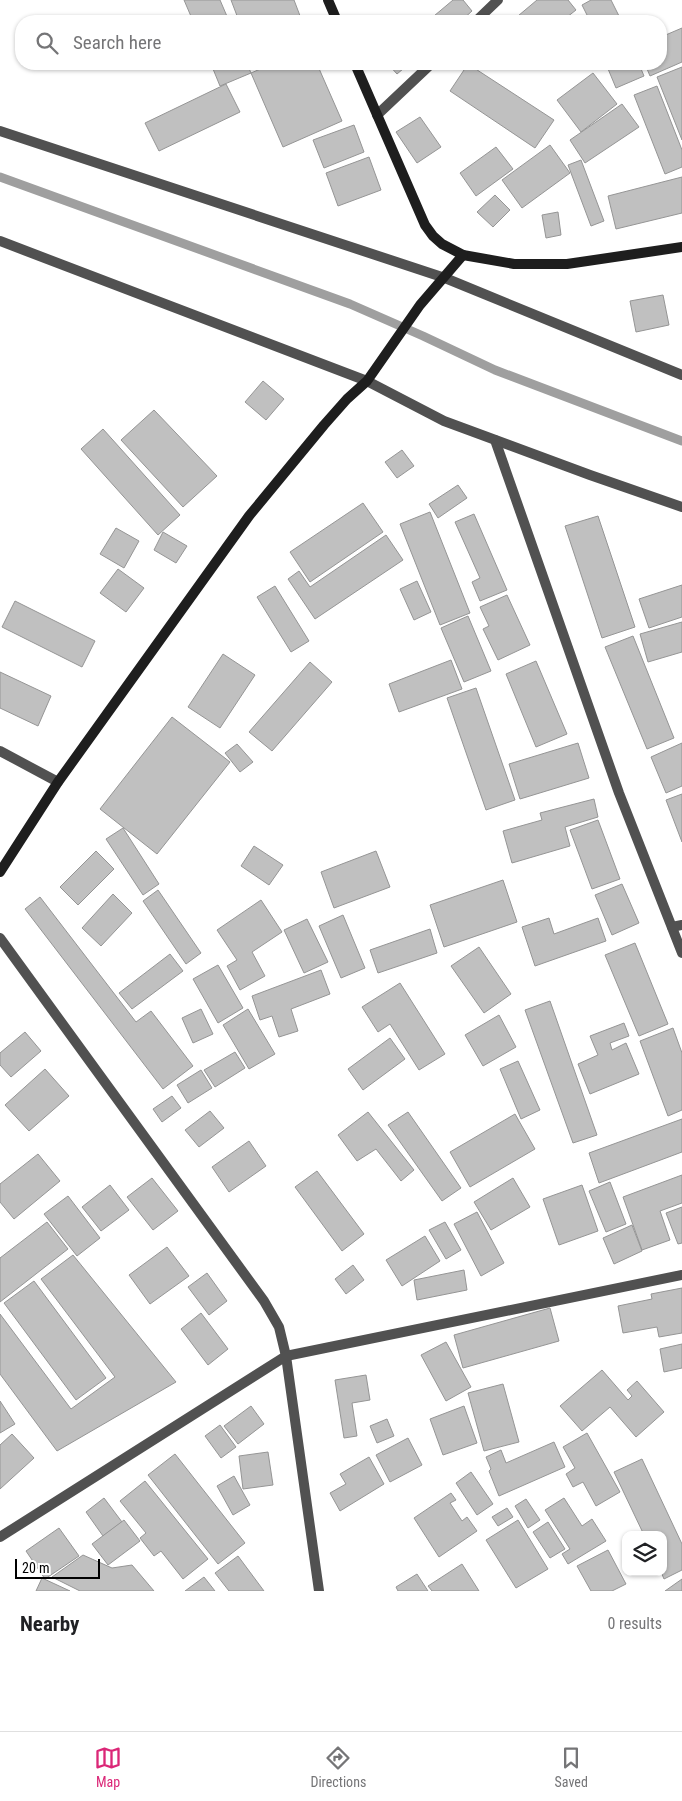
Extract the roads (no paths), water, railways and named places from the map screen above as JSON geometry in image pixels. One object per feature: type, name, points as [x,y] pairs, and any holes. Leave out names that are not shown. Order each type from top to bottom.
[{"type":"street","points":[[328,0],[334,15]]},
{"type":"street","points":[[482,15],[498,0]]},
{"type":"street","points":[[358,70],[426,225],[433,236],[442,244],[463,255],[514,264],[567,264],[682,247]]},
{"type":"street","points":[[377,115],[424,70]]},
{"type":"street","points":[[0,131],[444,278],[682,375]]},
{"type":"street","points":[[0,241],[367,382],[444,421],[682,507]]},
{"type":"street","points":[[0,872],[58,782],[249,516],[324,425],[347,399],[367,382],[420,305],[463,255]]},
{"type":"street","points":[[495,440],[619,793],[677,926],[682,953]]},
{"type":"street","points":[[0,752],[58,782]]},
{"type":"street","points":[[0,938],[264,1301],[279,1327],[286,1356],[319,1591]]},
{"type":"street","points":[[0,1537],[286,1356],[682,1275]]},
{"type":"waterway","points":[[0,177],[350,304],[495,370],[682,441]]}]
